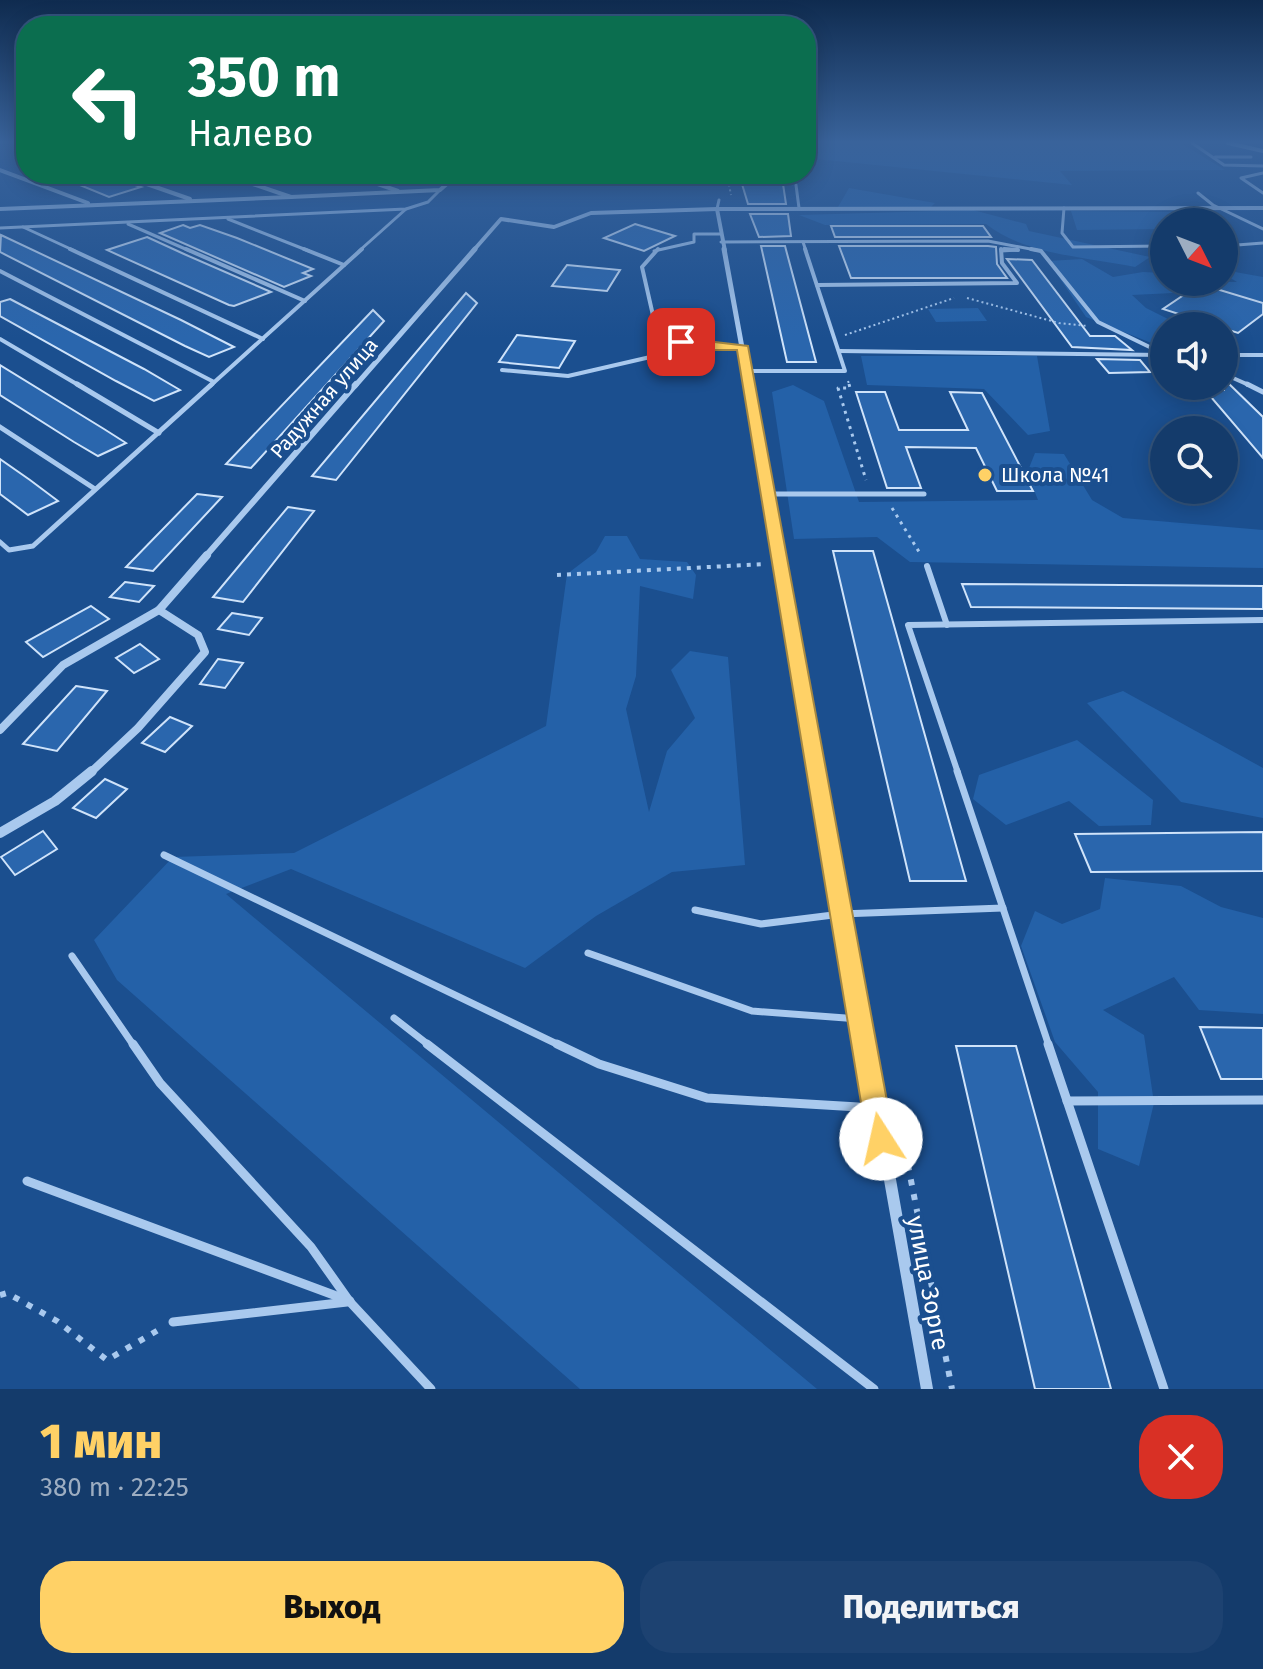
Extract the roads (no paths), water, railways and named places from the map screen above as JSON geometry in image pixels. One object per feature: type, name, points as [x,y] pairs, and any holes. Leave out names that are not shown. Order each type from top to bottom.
[{"type":"street","points":[[0,209],[27,208]]},
{"type":"street","name":"Радужная улица","points":[[0,730],[63,665],[159,610],[501,219],[554,227],[591,213],[664,208]]},
{"type":"street","name":"улица Зорге","points":[[718,208],[721,238],[927,1389]]},
{"type":"street","points":[[795,208],[1150,208]]},
{"type":"street","points":[[1238,208],[1263,208]]},
{"type":"street","points":[[0,833],[24,823],[72,786],[175,690],[205,652],[198,635],[159,610]]},
{"type":"lane","points":[[0,228],[410,208]]},
{"type":"lane","points":[[1064,208],[1062,233],[1073,247],[1150,246]]},
{"type":"lane","points":[[0,542],[9,550],[33,546],[406,209]]},
{"type":"lane","points":[[1238,215],[1263,229]]},
{"type":"lane","points":[[223,217],[344,265]]},
{"type":"lane","points":[[124,222],[305,301]]},
{"type":"lane","points":[[22,227],[263,339]]},
{"type":"lane","points":[[698,346],[657,333],[642,267],[648,256],[665,246],[694,242],[694,234],[803,242],[988,241],[1041,251],[1098,322],[1150,347]]},
{"type":"lane","points":[[747,371],[845,371],[803,242]]},
{"type":"lane","points":[[1238,245],[1263,243]]},
{"type":"lane","points":[[817,285],[1017,283],[1002,263],[1001,249],[1041,251]]},
{"type":"lane","points":[[0,271],[214,382]]},
{"type":"lane","points":[[0,339],[159,433]]},
{"type":"lane","points":[[502,370],[568,376],[698,346],[742,346]]},
{"type":"lane","points":[[839,351],[1150,354]]},
{"type":"lane","points":[[1238,355],[1263,355]]},
{"type":"lane","points":[[1238,380],[1263,392]]},
{"type":"lane","points":[[0,427],[95,489]]},
{"type":"lane","points":[[768,494],[924,494]]},
{"type":"lane","points":[[927,566],[947,625]]},
{"type":"lane","points":[[1164,1389],[908,625],[1263,620]]},
{"type":"lane","points":[[164,855],[599,1064],[707,1098],[875,1108]]},
{"type":"lane","points":[[695,910],[761,924],[841,914],[1003,908]]},
{"type":"lane","points":[[588,953],[752,1011],[859,1019]]},
{"type":"lane","points":[[72,956],[160,1083],[311,1247],[350,1302],[431,1389]]},
{"type":"lane","points":[[394,1018],[874,1389]]},
{"type":"lane","points":[[1067,1101],[1263,1100]]},
{"type":"lane","points":[[27,1181],[350,1302]]},
{"type":"lane","points":[[173,1322],[350,1302]]},
{"type":"place","name":"Школа №41","points":[[985,475]]}]
